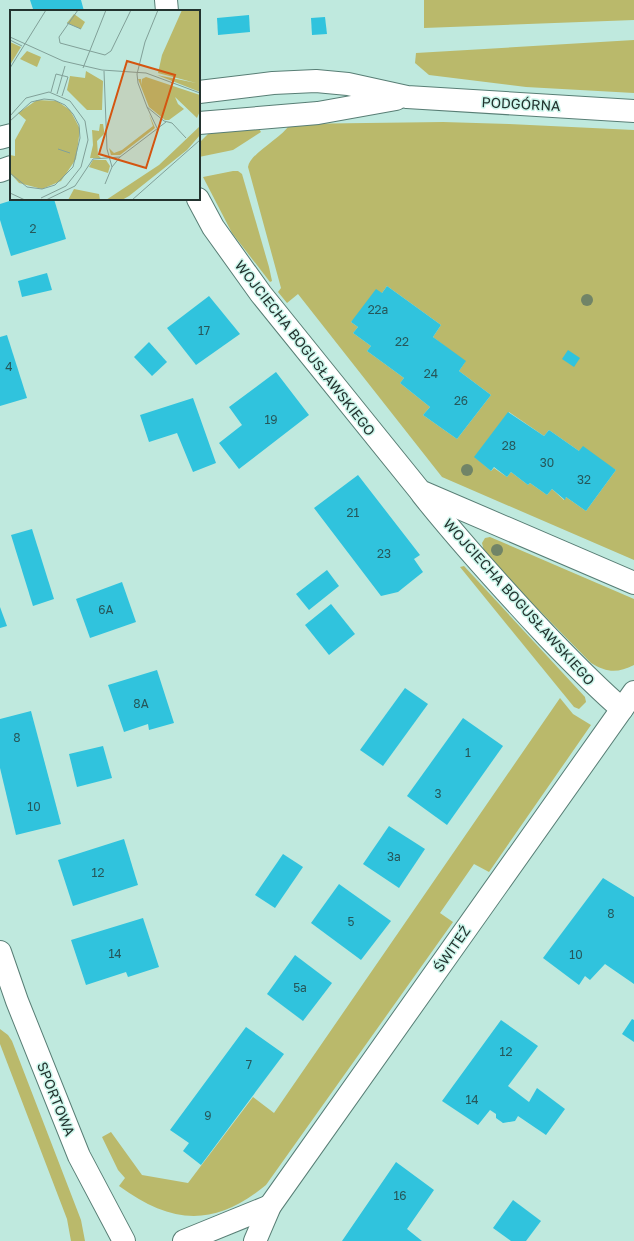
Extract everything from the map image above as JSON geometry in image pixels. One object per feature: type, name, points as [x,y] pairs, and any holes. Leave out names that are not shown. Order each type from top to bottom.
[{"type":"street","name":"PODGÓRNA","points":[[200,92],[273,83],[316,81],[348,84],[407,97],[634,111]]},
{"type":"street","name":"PODGÓRNA","points":[[200,123],[318,113],[407,97]]},
{"type":"street","points":[[0,138],[10,134]]},
{"type":"street","points":[[0,171],[10,167]]},
{"type":"street","name":"WOJCIECHA BOGUSŁAWSKIEGO","points":[[199,200],[213,227],[261,294],[466,549],[536,625],[599,690],[628,701]]},
{"type":"street","name":"WOJCIECHA BOGUSŁAWSKIEGO","points":[[420,491],[634,583]]},
{"type":"street","name":"ŚWITEŹ","points":[[255,1241],[270,1206],[628,701]]},
{"type":"street","name":"SPORTOWA","points":[[0,952],[17,1001],[79,1156],[124,1241]]},
{"type":"street","points":[[184,1241],[270,1206]]},
{"type":"shaded area","points":[[424,0],[634,0],[634,20],[424,28]]},
{"type":"shaded area","points":[[634,40],[634,93],[526,87],[429,75],[415,63],[416,53]]},
{"type":"shaded area","points":[[443,122],[634,130],[634,560],[442,477],[298,294],[287,303],[278,292],[281,288],[248,167],[254,156],[286,130],[290,124]],"holes":[[[387,286],[441,325],[433,337],[465,362],[459,371],[491,395],[457,439],[423,415],[430,407],[400,383],[404,378],[367,351],[371,346],[353,333],[358,327],[351,322],[382,293]],[[509,412],[544,436],[549,430],[579,451],[616,470],[586,511],[566,497],[564,500],[552,489],[547,495],[530,483],[528,485],[511,472],[507,477],[494,468],[491,471],[475,457]]]},
{"type":"shaded area","points":[[258,127],[261,132],[233,150],[200,157],[200,142],[209,133]]},
{"type":"shaded area","points":[[238,171],[242,174],[269,267],[272,281],[270,282],[232,233],[203,177]]},
{"type":"shaded area","points":[[490,537],[634,599],[634,665],[618,671],[612,671],[602,669],[591,663],[485,555],[482,543],[485,538]]},
{"type":"shaded area","points":[[464,566],[585,697],[586,702],[579,709],[574,707],[460,567]]},
{"type":"shaded area","points":[[560,698],[573,714],[591,725],[489,872],[474,864],[440,913],[453,922],[266,1185],[247,1199],[228,1209],[210,1214],[192,1216],[175,1214],[157,1208],[138,1199],[119,1186],[125,1178],[118,1170],[102,1137],[111,1132],[142,1175],[188,1183],[253,1097],[274,1113]]},
{"type":"shaded area","points":[[0,1029],[8,1035],[12,1041],[81,1220],[85,1241],[71,1241],[67,1219],[0,1044]]},
{"type":"building","points":[[30,0],[81,0],[84,10],[30,10],[33,9]]},
{"type":"building","points":[[249,15],[250,32],[218,35],[217,18]]},
{"type":"building","points":[[325,17],[327,34],[312,35],[311,18]]},
{"type":"building","points":[[13,200],[54,200],[66,239],[11,256],[0,220],[0,204]]},
{"type":"building","points":[[47,273],[52,290],[22,297],[18,281]]},
{"type":"building","points":[[387,286],[441,325],[433,337],[466,361],[459,371],[491,395],[457,439],[423,415],[430,407],[400,383],[404,378],[367,351],[371,346],[353,333],[358,327],[351,322],[376,289],[382,293]]},
{"type":"building","points":[[209,296],[240,334],[196,365],[167,328]]},
{"type":"building","points":[[7,335],[27,398],[0,406],[0,337]]},
{"type":"building","points":[[149,342],[167,362],[152,376],[134,357]]},
{"type":"building","points":[[568,350],[580,358],[574,367],[562,359]]},
{"type":"building","points":[[276,372],[309,415],[239,469],[219,443],[242,425],[229,407]]},
{"type":"building","points":[[193,398],[216,463],[193,472],[177,433],[149,442],[140,415]]},
{"type":"building","points":[[508,412],[544,436],[549,430],[579,451],[583,446],[616,470],[586,511],[566,497],[565,500],[552,489],[547,495],[530,483],[528,485],[511,472],[507,477],[494,467],[491,471],[474,457]]},
{"type":"building","points":[[358,475],[420,555],[414,559],[423,572],[398,592],[381,596],[314,508]]},
{"type":"building","points":[[32,529],[54,599],[33,606],[11,535]]},
{"type":"building","points":[[327,570],[339,586],[309,610],[296,594]]},
{"type":"building","points":[[122,582],[136,622],[90,638],[76,599]]},
{"type":"building","points":[[331,604],[355,634],[329,655],[305,625]]},
{"type":"building","points":[[0,607],[7,626],[0,628]]},
{"type":"building","points":[[157,670],[174,723],[149,730],[148,724],[124,732],[108,685]]},
{"type":"building","points":[[405,688],[428,704],[383,766],[360,750]]},
{"type":"building","points":[[31,711],[61,824],[16,835],[0,768],[0,719]]},
{"type":"building","points":[[463,718],[503,746],[447,825],[407,796]]},
{"type":"building","points":[[103,746],[112,778],[77,787],[69,754]]},
{"type":"building","points":[[389,826],[425,849],[399,888],[363,864]]},
{"type":"building","points":[[124,839],[138,885],[73,906],[58,860]]},
{"type":"building","points":[[283,854],[303,867],[275,908],[255,895]]},
{"type":"building","points":[[603,878],[634,897],[634,984],[605,964],[590,980],[585,976],[579,985],[543,958]]},
{"type":"building","points":[[339,884],[391,921],[361,960],[311,923]]},
{"type":"building","points":[[143,918],[159,967],[128,977],[126,972],[86,985],[71,940]]},
{"type":"building","points":[[295,955],[332,983],[303,1021],[267,994]]},
{"type":"building","points":[[632,1019],[634,1020],[634,1042],[622,1034]]},
{"type":"building","points":[[501,1020],[538,1046],[508,1086],[529,1102],[537,1088],[565,1109],[546,1135],[518,1116],[515,1121],[503,1123],[496,1118],[496,1114],[490,1110],[478,1125],[442,1101]]},
{"type":"building","points":[[246,1027],[284,1054],[201,1165],[183,1151],[189,1143],[170,1130]]},
{"type":"building","points":[[396,1162],[434,1190],[407,1229],[422,1241],[342,1241]]},
{"type":"building","points":[[513,1200],[541,1221],[526,1241],[511,1241],[493,1228]]}]
